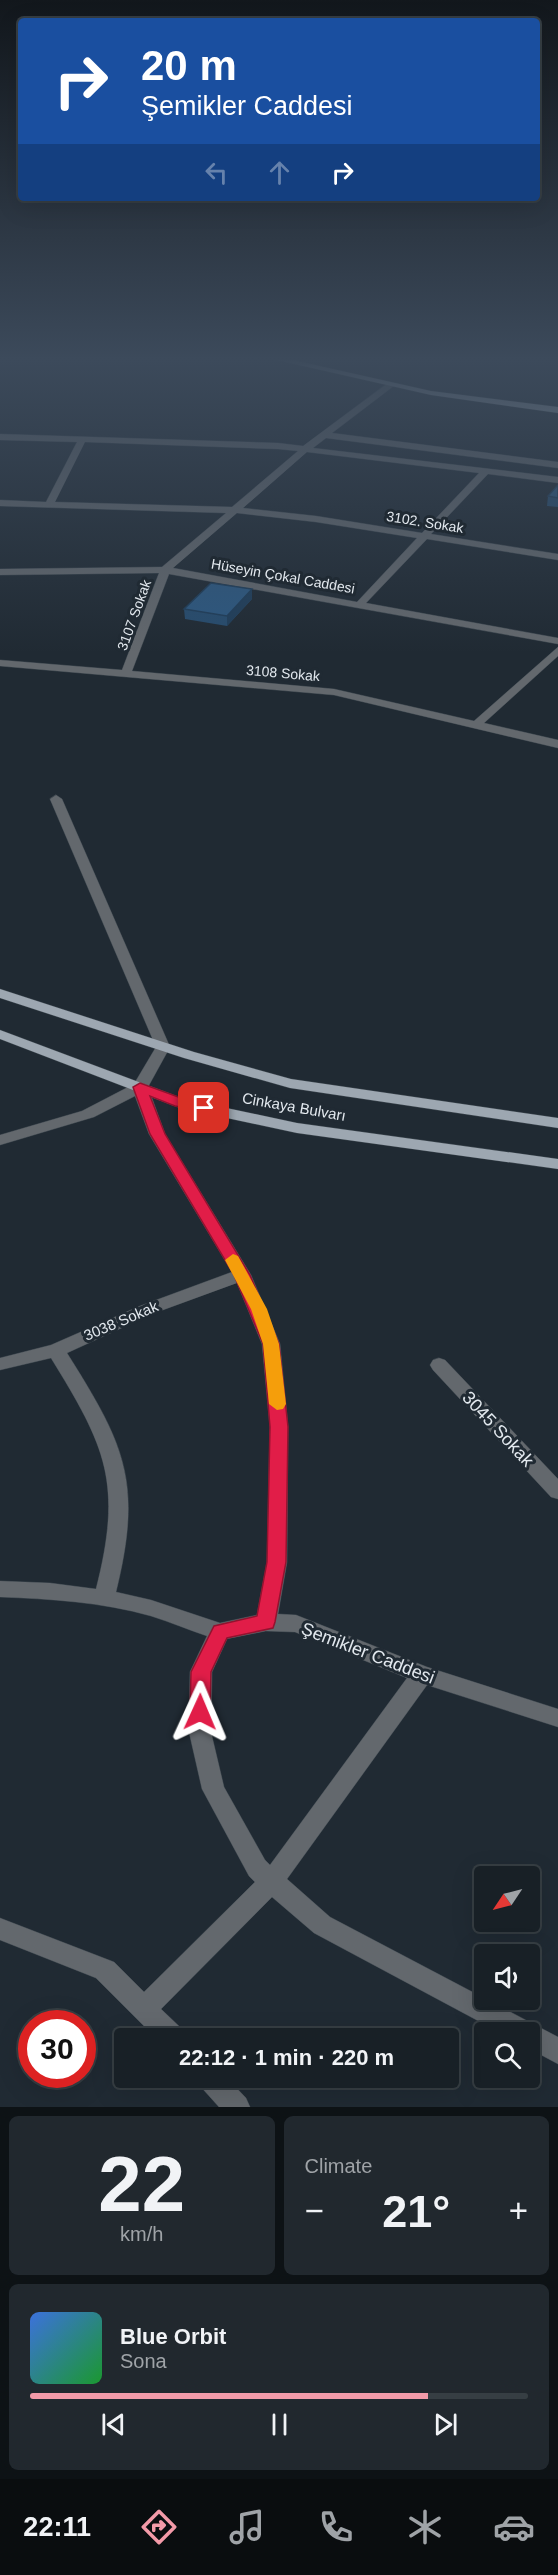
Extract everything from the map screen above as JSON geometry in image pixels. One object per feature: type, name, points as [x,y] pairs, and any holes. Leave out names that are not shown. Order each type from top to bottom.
[{"type":"main road","name":"Cinkaya Bulvarı","points":[[0,993],[163,1047],[290,1083],[558,1123]]},
{"type":"main road","name":"Cinkaya Bulvarı","points":[[0,1034],[180,1103],[297,1128],[558,1164]]},
{"type":"street","points":[[49,504],[74,456]]},
{"type":"street","name":"3107 Sokak","points":[[126,673],[165,570],[297,456]]},
{"type":"street","points":[[359,456],[558,480]]},
{"type":"street","points":[[490,456],[558,465]]},
{"type":"street","points":[[360,604],[486,471]]},
{"type":"street","name":"3102. Sokak","points":[[0,503],[236,510],[558,557]]},
{"type":"street","name":"Hüseyin Çokal Caddesi","points":[[0,572],[165,570],[558,641]]},
{"type":"street","points":[[476,725],[558,650]]},
{"type":"street","name":"3108 Sokak","points":[[0,663],[334,692],[558,744]]},
{"type":"street","points":[[0,1140],[88,1114],[140,1087],[163,1047],[56,798]]},
{"type":"street","points":[[140,1087],[158,1134],[242,1275],[271,1344],[279,1427],[276,1562],[266,1622]]},
{"type":"street","name":"3038 Sokak","points":[[0,1364],[56,1350],[146,1310],[242,1275]]},
{"type":"street","points":[[56,1350],[102,1426],[119,1488],[115,1554],[104,1598]]},
{"type":"street","name":"3045 Sokak","points":[[439,1365],[558,1492]]},
{"type":"street","points":[[0,1589],[50,1591],[104,1598],[151,1608],[220,1632],[201,1672],[200,1732],[213,1789],[257,1868],[322,1925],[505,2022]]},
{"type":"street","name":"Şemikler Caddesi","points":[[220,1632],[266,1622],[296,1624],[422,1675],[558,1718]]},
{"type":"street","points":[[144,2009],[272,1881],[422,1675]]},
{"type":"street","points":[[0,1929],[105,1970],[163,2028]]},
{"type":"street","points":[[540,2041],[558,2051]]},
{"type":"street","points":[[219,2088],[237,2107]]},
{"type":"building","points":[[558,485],[558,498],[548,496]]},
{"type":"building","points":[[211,583],[252,589],[227,616],[184,609]]},
{"type":"slow traffic","points":[[233,1260],[259,1309],[271,1344],[277,1404]]},
{"type":"route","points":[[200,1712],[201,1672],[220,1632],[266,1622],[276,1562],[279,1427],[271,1344],[259,1309],[242,1275],[158,1134],[140,1087],[180,1103],[204,1108]]}]
